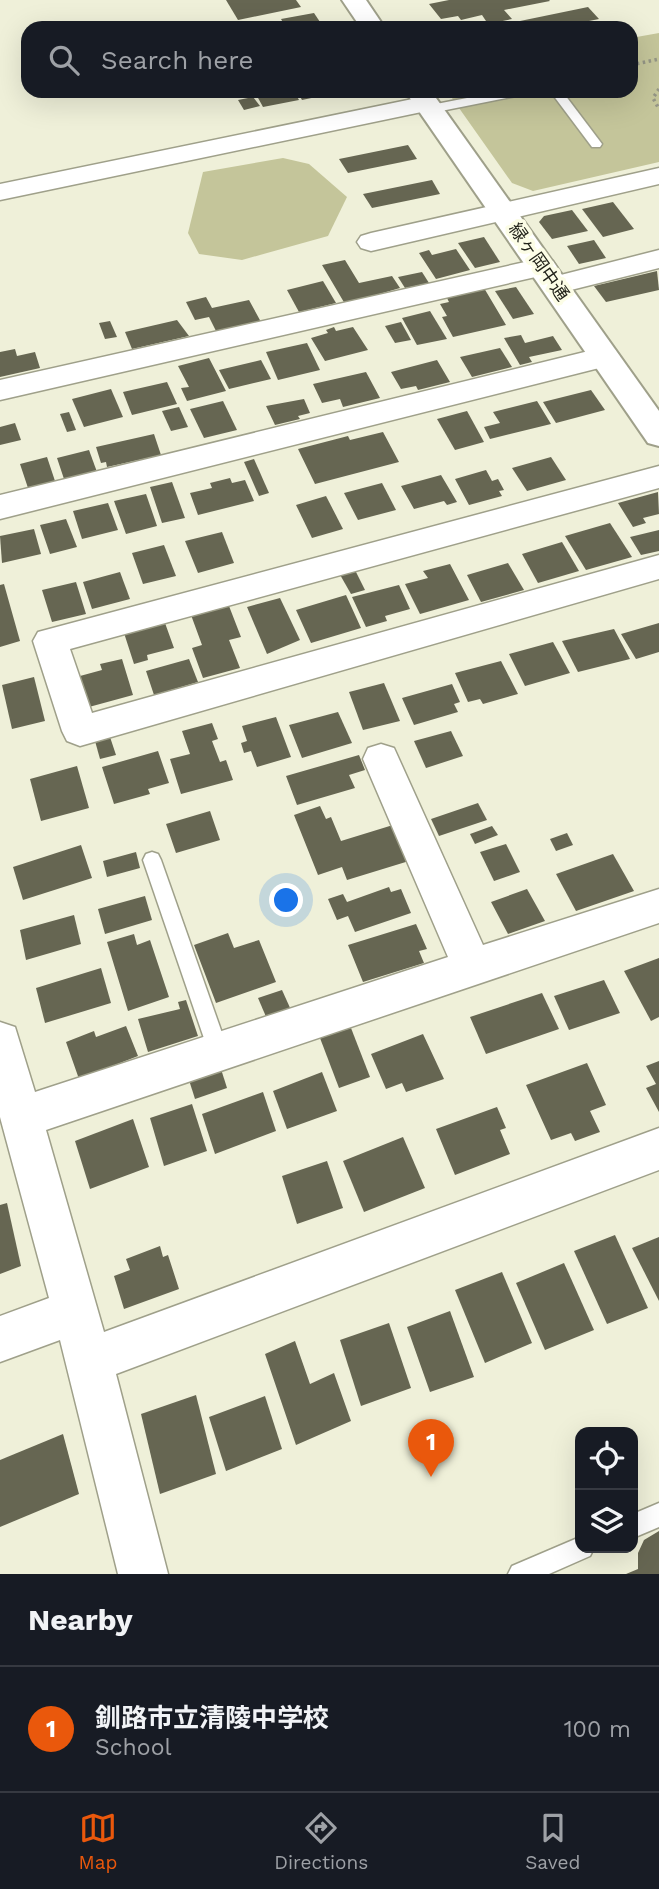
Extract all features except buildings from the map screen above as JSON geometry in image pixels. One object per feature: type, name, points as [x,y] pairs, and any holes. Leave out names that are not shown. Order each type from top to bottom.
[{"type":"street","points":[[354,0],[368,21]]},
{"type":"street","points":[[0,192],[425,101]]},
{"type":"street","name":"緑ヶ岡中通","points":[[425,101],[659,435]]},
{"type":"street","points":[[371,242],[659,176]]},
{"type":"street","points":[[0,390],[549,276],[659,260]]},
{"type":"street","points":[[0,507],[605,357]]},
{"type":"street","points":[[659,477],[50,641],[80,731],[659,567]]},
{"type":"street","points":[[381,759],[473,968]]},
{"type":"street","points":[[23,1117],[218,1050],[659,906]]},
{"type":"street","points":[[0,1041],[89,1360],[143,1574]]},
{"type":"street","points":[[89,1360],[659,1149]]},
{"type":"street","points":[[0,1339],[74,1312]]},
{"type":"lane","points":[[425,101],[454,98]]},
{"type":"lane","points":[[561,98],[596,144]]},
{"type":"lane","points":[[152,860],[218,1050]]},
{"type":"lane","points":[[638,1524],[659,1515]]},
{"type":"lane","points":[[520,1574],[575,1551]]},
{"type":"path","points":[[638,64],[659,60]]},
{"type":"path","points":[[659,89],[653,98],[659,109]]},
{"type":"green space","points":[[659,33],[659,162],[533,191],[512,183],[452,98],[638,98],[638,37]]},
{"type":"green space","points":[[283,158],[309,164],[347,197],[328,236],[242,260],[199,254],[188,233],[203,172]]},
{"type":"place","name":"釧路市立清陵中学校","points":[[431,1477]]}]
